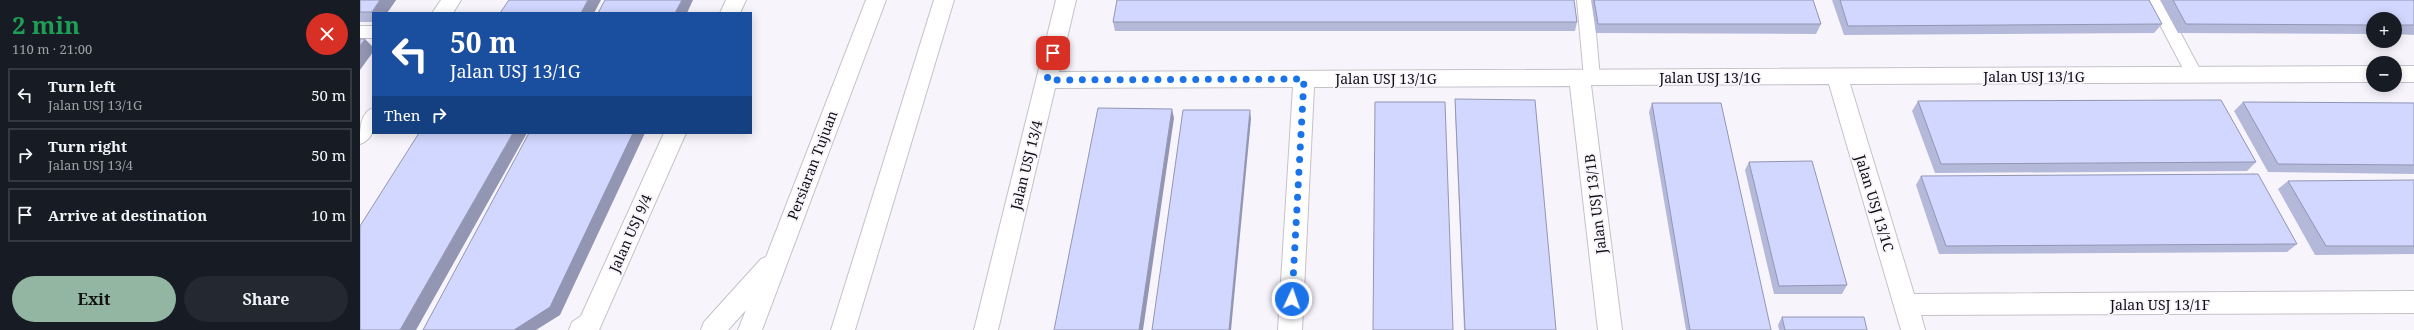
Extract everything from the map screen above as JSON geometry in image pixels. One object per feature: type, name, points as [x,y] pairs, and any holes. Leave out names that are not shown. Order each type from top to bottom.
[{"type":"street","points":[[443,12],[451,0]]},
{"type":"street","points":[[730,12],[736,0]]},
{"type":"street","name":"Persiaran Tujuan","points":[[750,330],[876,0]]},
{"type":"street","points":[[843,330],[944,0]]},
{"type":"street","name":"Jalan USJ 13/4","points":[[986,330],[1066,0]]},
{"type":"street","name":"Jalan USJ 13/1G","points":[[1047,80],[2366,74]]},
{"type":"street","points":[[2402,74],[2414,74]]},
{"type":"street","name":"Jalan USJ 13/1C","points":[[1837,76],[1913,330]]},
{"type":"street","name":"Jalan USJ 13/1B","points":[[1586,78],[1610,330]]},
{"type":"street","points":[[1290,330],[1304,79]]},
{"type":"street","points":[[360,135],[372,117]]},
{"type":"street","name":"Jalan USJ 9/4","points":[[581,330],[590,324],[675,134]]},
{"type":"street","points":[[713,330],[777,257]]},
{"type":"street","name":"Jalan USJ 13/1F","points":[[1906,305],[2414,302]]},
{"type":"lane","points":[[1585,0],[1586,78]]},
{"type":"lane","points":[[2156,0],[2195,75]]},
{"type":"lane","points":[[360,32],[372,32]]},
{"type":"building","points":[[360,0],[380,0],[372,12],[360,12]]},
{"type":"building","points":[[509,0],[588,0],[582,12],[501,12]]},
{"type":"building","points":[[605,0],[682,0],[676,12],[599,12]]},
{"type":"building","points":[[1117,0],[1574,0],[1577,22],[1113,22]]},
{"type":"building","points":[[1594,0],[1813,0],[1821,24],[1598,24]]},
{"type":"building","points":[[1840,0],[2149,0],[2162,24],[1848,26]]},
{"type":"building","points":[[2173,0],[2414,0],[2414,25],[2402,25],[2402,12],[2366,12],[2366,25],[2186,24]]},
{"type":"building","points":[[360,39],[365,39],[360,46]]},
{"type":"building","points":[[1455,99],[1535,100],[1556,330],[1465,330]]},
{"type":"building","points":[[2221,100],[2256,162],[1941,164],[1918,101]]},
{"type":"building","points":[[1375,102],[1445,102],[1453,330],[1373,330]]},
{"type":"building","points":[[2243,102],[2414,103],[2414,165],[2278,164]]},
{"type":"building","points":[[1652,103],[1721,103],[1771,330],[1690,330]]},
{"type":"building","points":[[1098,108],[1172,109],[1139,330],[1054,330]]},
{"type":"building","points":[[1183,110],[1250,110],[1229,330],[1152,330]]},
{"type":"building","points":[[418,134],[512,134],[400,330],[360,330],[360,226]]},
{"type":"building","points":[[528,134],[633,134],[550,307],[514,330],[423,330]]},
{"type":"building","points":[[1812,161],[1847,285],[1779,286],[1749,162]]},
{"type":"building","points":[[2258,174],[2297,244],[1946,246],[1921,176]]},
{"type":"building","points":[[2414,180],[2414,246],[2326,246],[2288,181]]},
{"type":"building","points":[[1782,317],[1864,317],[1867,330],[1785,330]]},
{"type":"route","points":[[1053,53],[1047,80],[1304,79],[1292,299]]}]
